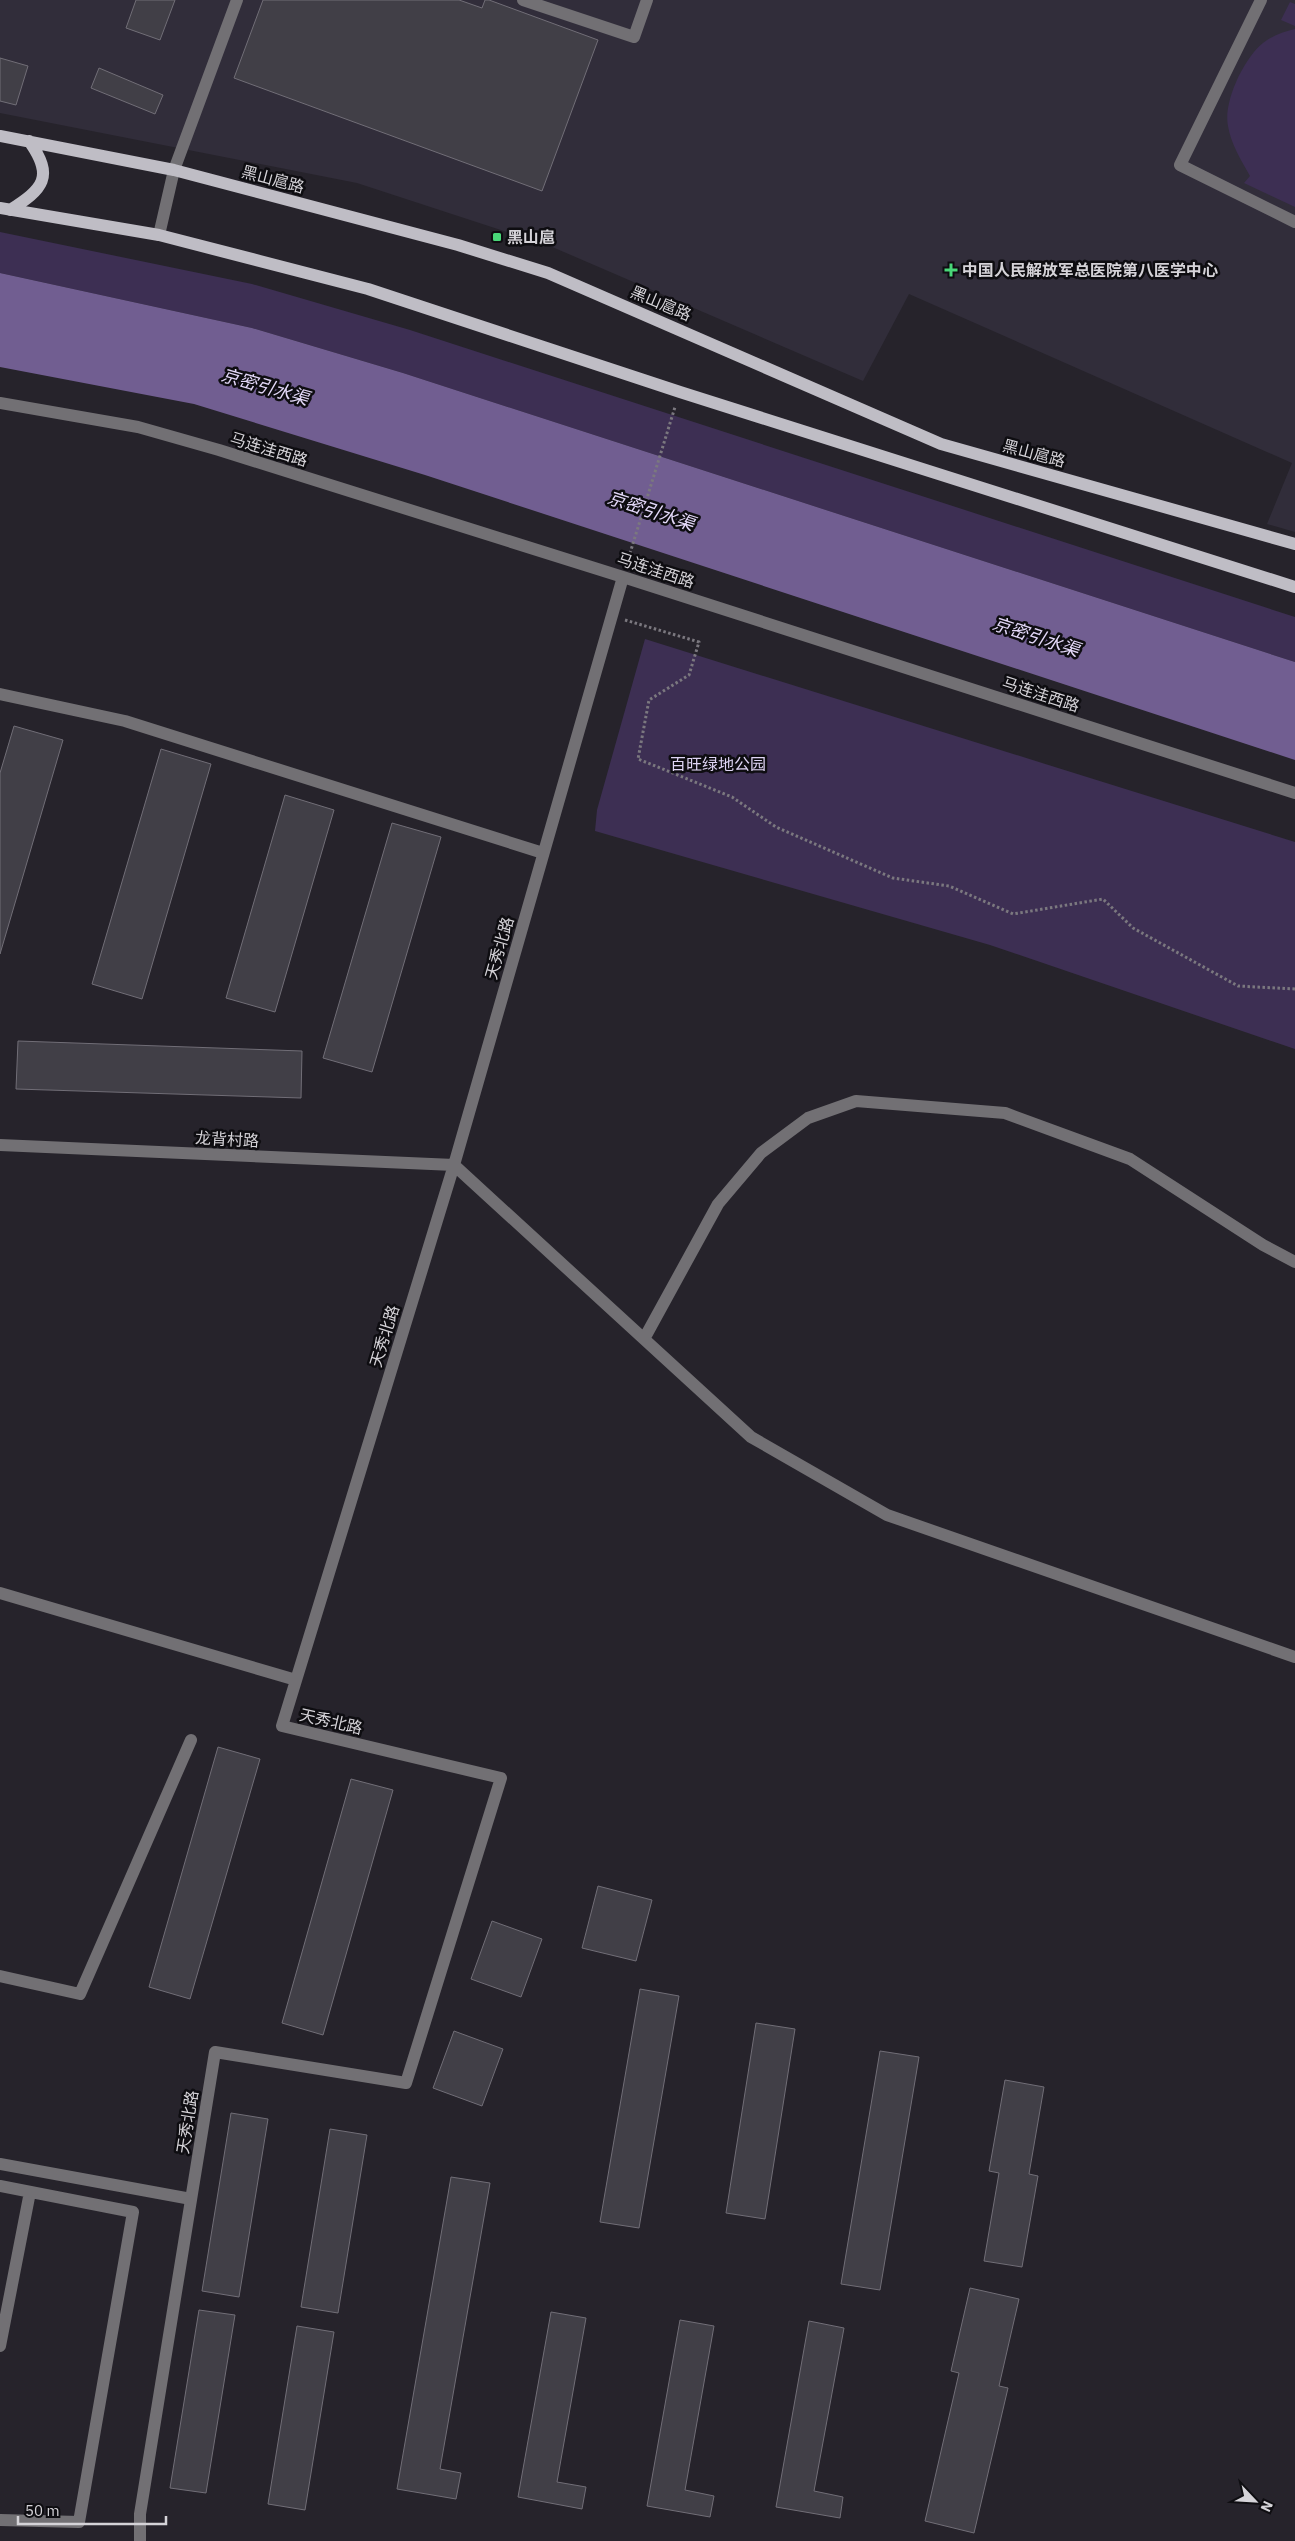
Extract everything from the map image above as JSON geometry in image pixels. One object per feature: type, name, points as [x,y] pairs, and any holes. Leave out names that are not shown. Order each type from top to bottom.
[{"type":"main road","name":"黑山扈路","points":[[0,136],[174,170],[458,244],[548,273],[941,444],[1295,544]]},
{"type":"main road","points":[[5,209],[34,195],[43,178],[42,160],[29,141]]},
{"type":"main road","points":[[5,209],[159,235],[368,289],[680,392],[1295,587]]},
{"type":"street","points":[[159,235],[174,170],[237,0]]},
{"type":"street","points":[[523,0],[634,37],[647,0]]},
{"type":"street","points":[[1261,0],[1180,165],[1295,222]]},
{"type":"street","name":"马连洼西路","points":[[0,403],[147,430],[623,577],[1295,793]]},
{"type":"street","name":"天秀北路","points":[[140,2541],[140,2514],[215,2052],[406,2083],[501,1778],[282,1726],[454,1165],[623,577]]},
{"type":"street","points":[[0,694],[125,721],[544,853]]},
{"type":"street","points":[[644,1339],[718,1204],[761,1154],[808,1118],[856,1101],[1005,1113],[1014,1116],[1130,1159],[1263,1246],[1295,1262]]},
{"type":"street","name":"龙背村路","points":[[0,1146],[454,1165]]},
{"type":"street","points":[[454,1165],[751,1437],[887,1515],[1295,1657]]},
{"type":"street","points":[[0,1593],[296,1680]]},
{"type":"street","points":[[0,1976],[80,1994],[191,1740]]},
{"type":"street","points":[[0,2164],[191,2199]]},
{"type":"street","points":[[0,2186],[133,2212],[79,2522],[0,2520]]},
{"type":"street","points":[[0,2346],[30,2192]]},
{"type":"path","points":[[623,577],[680,392]]},
{"type":"path","points":[[612,616],[699,642],[689,676],[649,700],[638,759],[732,797],[776,827],[893,878],[949,886],[1013,914],[1103,899],[1134,928],[1238,986],[1295,989]]},
{"type":"shaded area","name":"中国人民解放军总医院第八医学中心","points":[[0,0],[1295,0],[1295,532],[1267,524],[1292,463],[909,294],[863,381],[550,246],[357,183],[0,113]]},
{"type":"green space","points":[[1290,2],[1295,4],[1295,26],[1281,20]]},
{"type":"green space","points":[[1295,29],[1295,207],[1244,183],[1250,176],[1231,139],[1227,116],[1236,81],[1256,50],[1267,40],[1278,34]]},
{"type":"green space","points":[[0,232],[252,284],[410,330],[1295,617],[1295,662],[403,373],[252,328],[0,273]]},
{"type":"green space","name":"百旺绿地公园","points":[[645,639],[1295,842],[1295,1049],[990,945],[595,831],[597,810]]},
{"type":"water","name":"京密引水渠","points":[[0,273],[252,328],[403,373],[1295,662],[1295,760],[425,475],[194,404],[0,367]]},
{"type":"building","points":[[136,0],[175,0],[160,40],[126,28]]},
{"type":"building","points":[[263,0],[459,0],[482,8],[485,0],[489,0],[598,40],[542,191],[234,78]]},
{"type":"building","points":[[0,58],[28,66],[16,105],[0,101]]},
{"type":"building","points":[[99,68],[163,95],[155,114],[91,88]]},
{"type":"building","points":[[14,726],[63,740],[0,954],[0,773]]},
{"type":"building","points":[[161,749],[211,764],[142,999],[92,984]]},
{"type":"building","points":[[285,795],[334,810],[275,1012],[226,998]]},
{"type":"building","points":[[392,823],[441,837],[372,1072],[323,1058]]},
{"type":"building","points":[[18,1041],[302,1051],[301,1098],[16,1089]]},
{"type":"building","points":[[218,1747],[260,1759],[190,1999],[149,1987]]},
{"type":"building","points":[[351,1779],[393,1790],[323,2035],[282,2023]]},
{"type":"building","points":[[598,1886],[652,1900],[636,1961],[582,1948]]},
{"type":"building","points":[[492,1921],[542,1939],[521,1997],[471,1979]]},
{"type":"building","points":[[640,1989],[679,1996],[639,2228],[600,2222]]},
{"type":"building","points":[[756,2023],[795,2029],[765,2219],[726,2213]]},
{"type":"building","points":[[454,2031],[503,2049],[482,2106],[433,2088]]},
{"type":"building","points":[[880,2051],[919,2057],[880,2290],[841,2284]]},
{"type":"building","points":[[1005,2080],[1044,2087],[1029,2174],[1038,2176],[1022,2267],[984,2261],[999,2173],[989,2171]]},
{"type":"building","points":[[231,2113],[268,2119],[239,2297],[202,2291]]},
{"type":"building","points":[[330,2129],[367,2135],[338,2313],[301,2307]]},
{"type":"building","points":[[451,2177],[490,2183],[440,2469],[461,2473],[456,2499],[397,2489]]},
{"type":"building","points":[[970,2288],[1019,2299],[999,2386],[1008,2388],[974,2533],[925,2521],[959,2373],[951,2371]]},
{"type":"building","points":[[199,2310],[235,2315],[206,2493],[170,2488]]},
{"type":"building","points":[[551,2312],[586,2318],[557,2482],[586,2487],[582,2509],[518,2497]]},
{"type":"building","points":[[680,2320],[714,2326],[685,2490],[714,2496],[710,2517],[647,2506]]},
{"type":"building","points":[[809,2321],[844,2328],[814,2491],[843,2497],[840,2518],[776,2507]]},
{"type":"building","points":[[297,2326],[334,2332],[305,2510],[268,2504]]},
{"type":"place","name":"黑山扈","points":[[497,237]]},
{"type":"place","name":"中国人民解放军总医院第八医学中心","points":[[951,270]]}]
